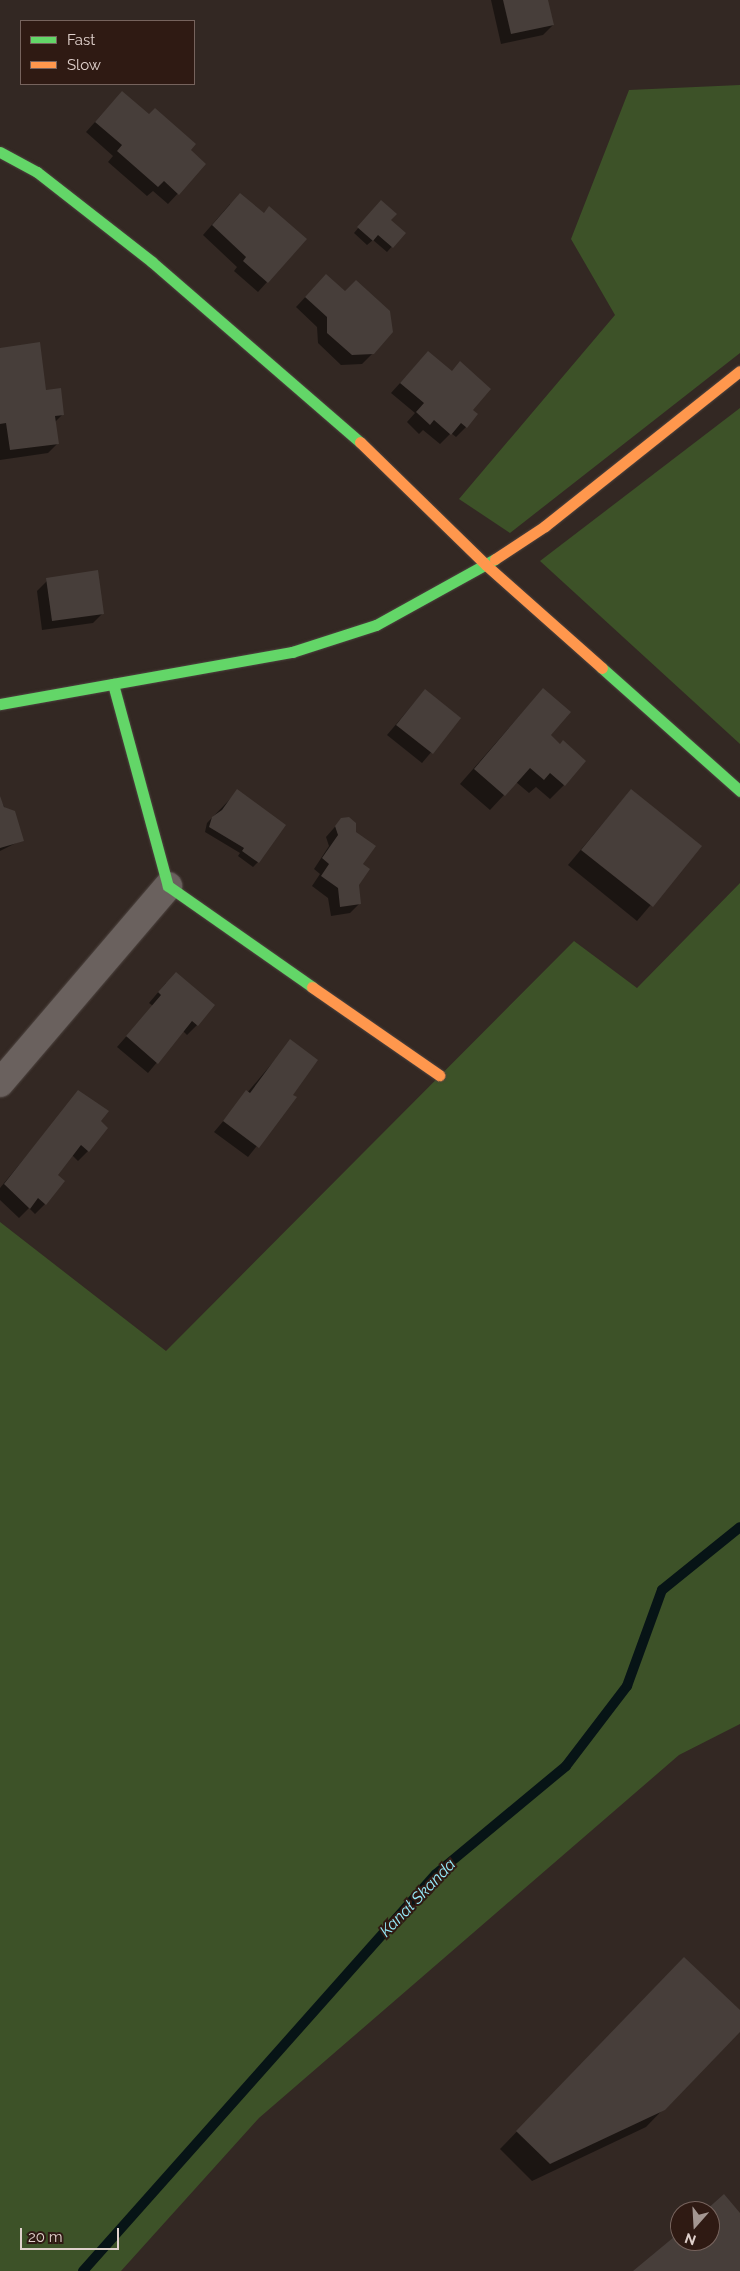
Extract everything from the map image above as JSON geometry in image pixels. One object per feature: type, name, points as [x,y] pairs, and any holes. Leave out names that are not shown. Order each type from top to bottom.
[{"type":"street","points":[[0,152],[37,172],[152,262],[348,430],[486,565],[740,791]]},
{"type":"street","points":[[0,704],[292,652],[367,628],[486,565],[545,526],[740,371]]},
{"type":"street","points":[[113,684],[168,886],[439,1075]]},
{"type":"street","points":[[0,1083],[168,886]]},
{"type":"green space","points":[[740,85],[740,353],[510,533],[459,499],[615,315],[571,239],[629,90]]},
{"type":"green space","points":[[740,408],[740,744],[540,561]]},
{"type":"green space","points":[[740,883],[740,1724],[679,1755],[259,2118],[121,2271],[0,2271],[0,1222],[166,1351],[574,941],[637,988]]},
{"type":"building","points":[[503,0],[548,0],[554,25],[511,34]]},
{"type":"building","points":[[122,91],[149,114],[155,108],[196,144],[191,150],[206,164],[179,195],[164,181],[158,187],[117,151],[122,145],[95,122]]},
{"type":"building","points":[[240,193],[264,213],[269,206],[307,239],[268,283],[243,261],[246,257],[212,225]]},
{"type":"building","points":[[381,200],[397,214],[391,220],[406,233],[393,248],[378,235],[373,241],[357,227]]},
{"type":"building","points":[[326,274],[345,291],[356,280],[390,311],[393,332],[374,354],[352,355],[327,333],[327,317],[305,297]]},
{"type":"building","points":[[40,342],[46,390],[61,388],[64,415],[55,416],[59,444],[10,450],[6,423],[0,424],[0,348]]},
{"type":"building","points":[[428,351],[452,371],[460,361],[491,389],[473,410],[478,414],[467,428],[461,423],[451,435],[434,420],[430,425],[416,412],[424,403],[400,383]]},
{"type":"building","points":[[98,570],[104,614],[52,621],[46,578]]},
{"type":"building","points":[[543,688],[571,712],[551,735],[560,744],[563,740],[586,761],[565,786],[550,773],[544,780],[530,768],[505,796],[474,769]]},
{"type":"building","points":[[425,689],[461,718],[433,754],[396,725]]},
{"type":"building","points":[[237,789],[286,825],[259,863],[242,851],[244,848],[209,827],[212,817],[222,810]]},
{"type":"building","points":[[631,789],[702,846],[653,907],[581,850]]},
{"type":"building","points":[[0,796],[4,807],[15,811],[24,841],[0,848]]},
{"type":"building","points":[[349,817],[356,823],[356,832],[376,846],[363,864],[370,869],[359,885],[361,904],[340,907],[338,888],[321,876],[329,864],[322,858],[338,835],[335,826],[341,818]]},
{"type":"building","points":[[176,972],[215,1005],[198,1026],[192,1021],[158,1064],[126,1036],[161,995],[158,992]]},
{"type":"building","points":[[290,1039],[318,1060],[293,1095],[297,1097],[259,1148],[223,1121],[246,1090],[250,1093]]},
{"type":"building","points":[[78,1090],[109,1111],[101,1121],[108,1128],[89,1152],[81,1145],[58,1175],[65,1181],[46,1205],[38,1198],[30,1209],[4,1184]]},
{"type":"building","points":[[684,1957],[740,2010],[740,2032],[665,2110],[550,2164],[516,2131]]},
{"type":"building","points":[[724,2194],[740,2213],[740,2271],[633,2271],[670,2240],[670,2251],[720,2251],[720,2201],[716,2201]]},
{"type":"waterway","name":"Kanał Skanda","points":[[83,2271],[436,1874],[566,1766],[627,1686],[662,1590],[740,1527]]},
{"type":"traffic: fast","points":[[0,152],[37,172],[152,262],[360,442]]},
{"type":"traffic: fast","points":[[0,704],[292,652],[376,625],[495,559]]},
{"type":"traffic: fast","points":[[602,668],[740,791]]},
{"type":"traffic: fast","points":[[113,684],[168,886],[312,987]]},
{"type":"traffic: slow","points":[[495,559],[545,526],[740,371]]},
{"type":"traffic: slow","points":[[360,442],[486,565],[602,668]]},
{"type":"traffic: slow","points":[[312,987],[439,1075]]}]
